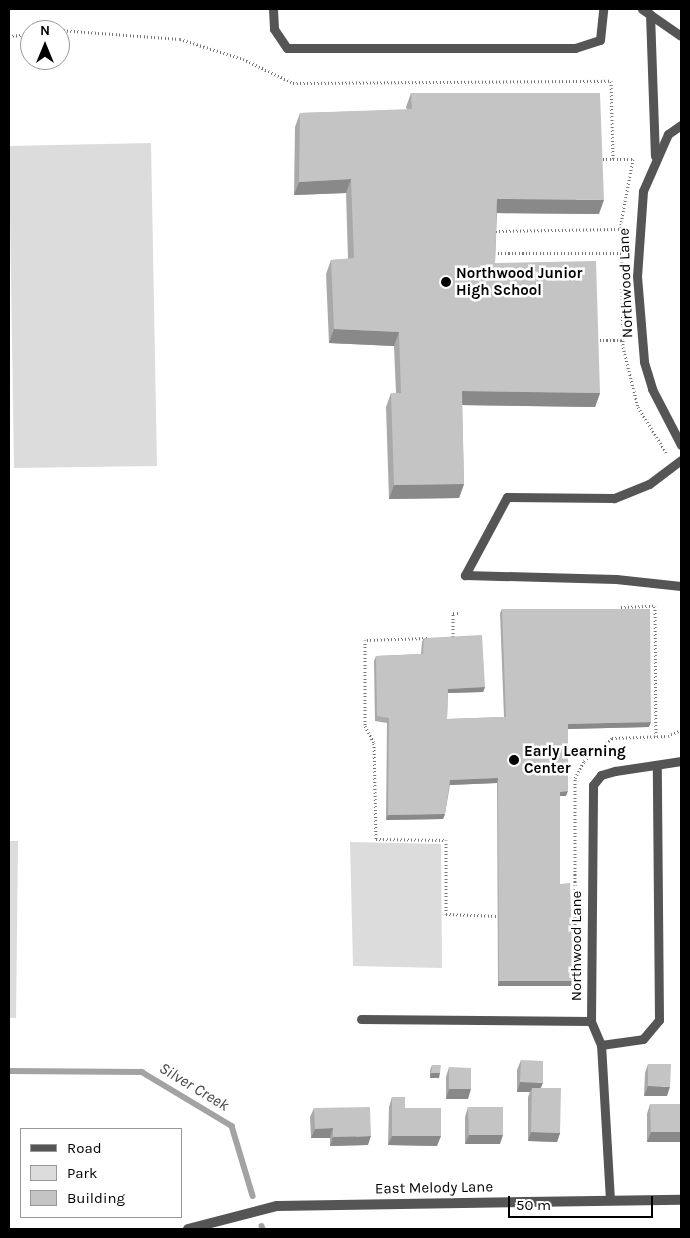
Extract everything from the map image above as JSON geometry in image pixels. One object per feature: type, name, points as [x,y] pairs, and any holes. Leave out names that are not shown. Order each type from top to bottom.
[{"type":"street","name":"East Melody Lane","points":[[188,1229],[277,1206],[681,1200]]},
{"type":"lane","points":[[273,9],[274,29],[287,48],[565,48],[600,40],[602,9]]},
{"type":"lane","points":[[646,11],[681,36]]},
{"type":"lane","points":[[646,11],[655,158]]},
{"type":"lane","name":"Northwood Lane","points":[[681,125],[668,134],[655,158],[638,218],[638,306],[652,389],[681,445]]},
{"type":"lane","points":[[678,463],[614,498],[507,497],[465,576],[616,579],[681,586]]},
{"type":"lane","name":"Northwood Lane","points":[[610,1200],[602,1044],[590,1021],[593,785],[601,775],[615,771],[681,761]]},
{"type":"lane","points":[[602,1044],[643,1039],[659,1020],[657,766]]},
{"type":"lane","points":[[362,1019],[590,1021]]},
{"type":"path","points":[[70,31],[180,39],[243,60],[292,83],[611,81],[613,159]]},
{"type":"path","points":[[597,159],[633,159],[621,229],[622,272]]},
{"type":"path","points":[[491,231],[621,229]]},
{"type":"path","points":[[491,253],[622,252]]},
{"type":"path","points":[[622,282],[623,340],[638,407],[678,463]]},
{"type":"path","points":[[593,340],[623,340]]},
{"type":"path","points":[[621,607],[655,606],[656,736]]},
{"type":"path","points":[[444,637],[454,637],[453,613],[459,613]]},
{"type":"path","points":[[435,638],[366,640],[366,726],[374,743],[376,839],[446,840],[446,914],[497,916]]},
{"type":"green space","points":[[151,143],[157,466],[14,468],[9,146]]},
{"type":"green space","points":[[9,841],[18,841],[16,1018],[9,1018]]},
{"type":"green space","points":[[350,842],[441,844],[442,968],[353,966]]},
{"type":"building","name":"Northwood Junior High School","points":[[411,93],[600,93],[604,200],[497,199],[495,263],[596,261],[600,393],[462,391],[464,484],[394,485],[391,393],[401,393],[399,332],[334,329],[331,260],[354,258],[351,179],[299,182],[300,113],[412,109]]},
{"type":"building","points":[[502,609],[650,609],[651,722],[568,724],[568,791],[560,792],[560,884],[570,883],[573,981],[499,981],[498,778],[450,780],[445,814],[388,815],[389,718],[377,716],[376,656],[423,654],[424,638],[482,635],[485,687],[448,689],[447,719],[506,717]]},
{"type":"building","points":[[521,1060],[543,1061],[543,1083],[520,1082]]},
{"type":"building","points":[[648,1064],[671,1064],[670,1087],[648,1086]]},
{"type":"building","points":[[432,1065],[441,1065],[440,1073],[431,1073]]},
{"type":"building","points":[[449,1067],[471,1068],[471,1089],[449,1089]]},
{"type":"building","points":[[532,1088],[561,1088],[560,1133],[531,1132]]},
{"type":"building","points":[[392,1097],[405,1097],[405,1108],[441,1108],[441,1136],[392,1136]]},
{"type":"building","points":[[650,1104],[681,1104],[681,1132],[651,1132]]},
{"type":"building","points":[[370,1107],[371,1136],[333,1137],[333,1128],[315,1129],[314,1108]]},
{"type":"building","points":[[468,1107],[503,1107],[503,1135],[469,1135]]},
{"type":"waterway","name":"Silver Creek","points":[[9,1071],[142,1072],[232,1126],[253,1196]]},
{"type":"place","name":"Northwood Junior High School","points":[[446,282]]},
{"type":"place","name":"Early Learning Center","points":[[514,760]]}]
